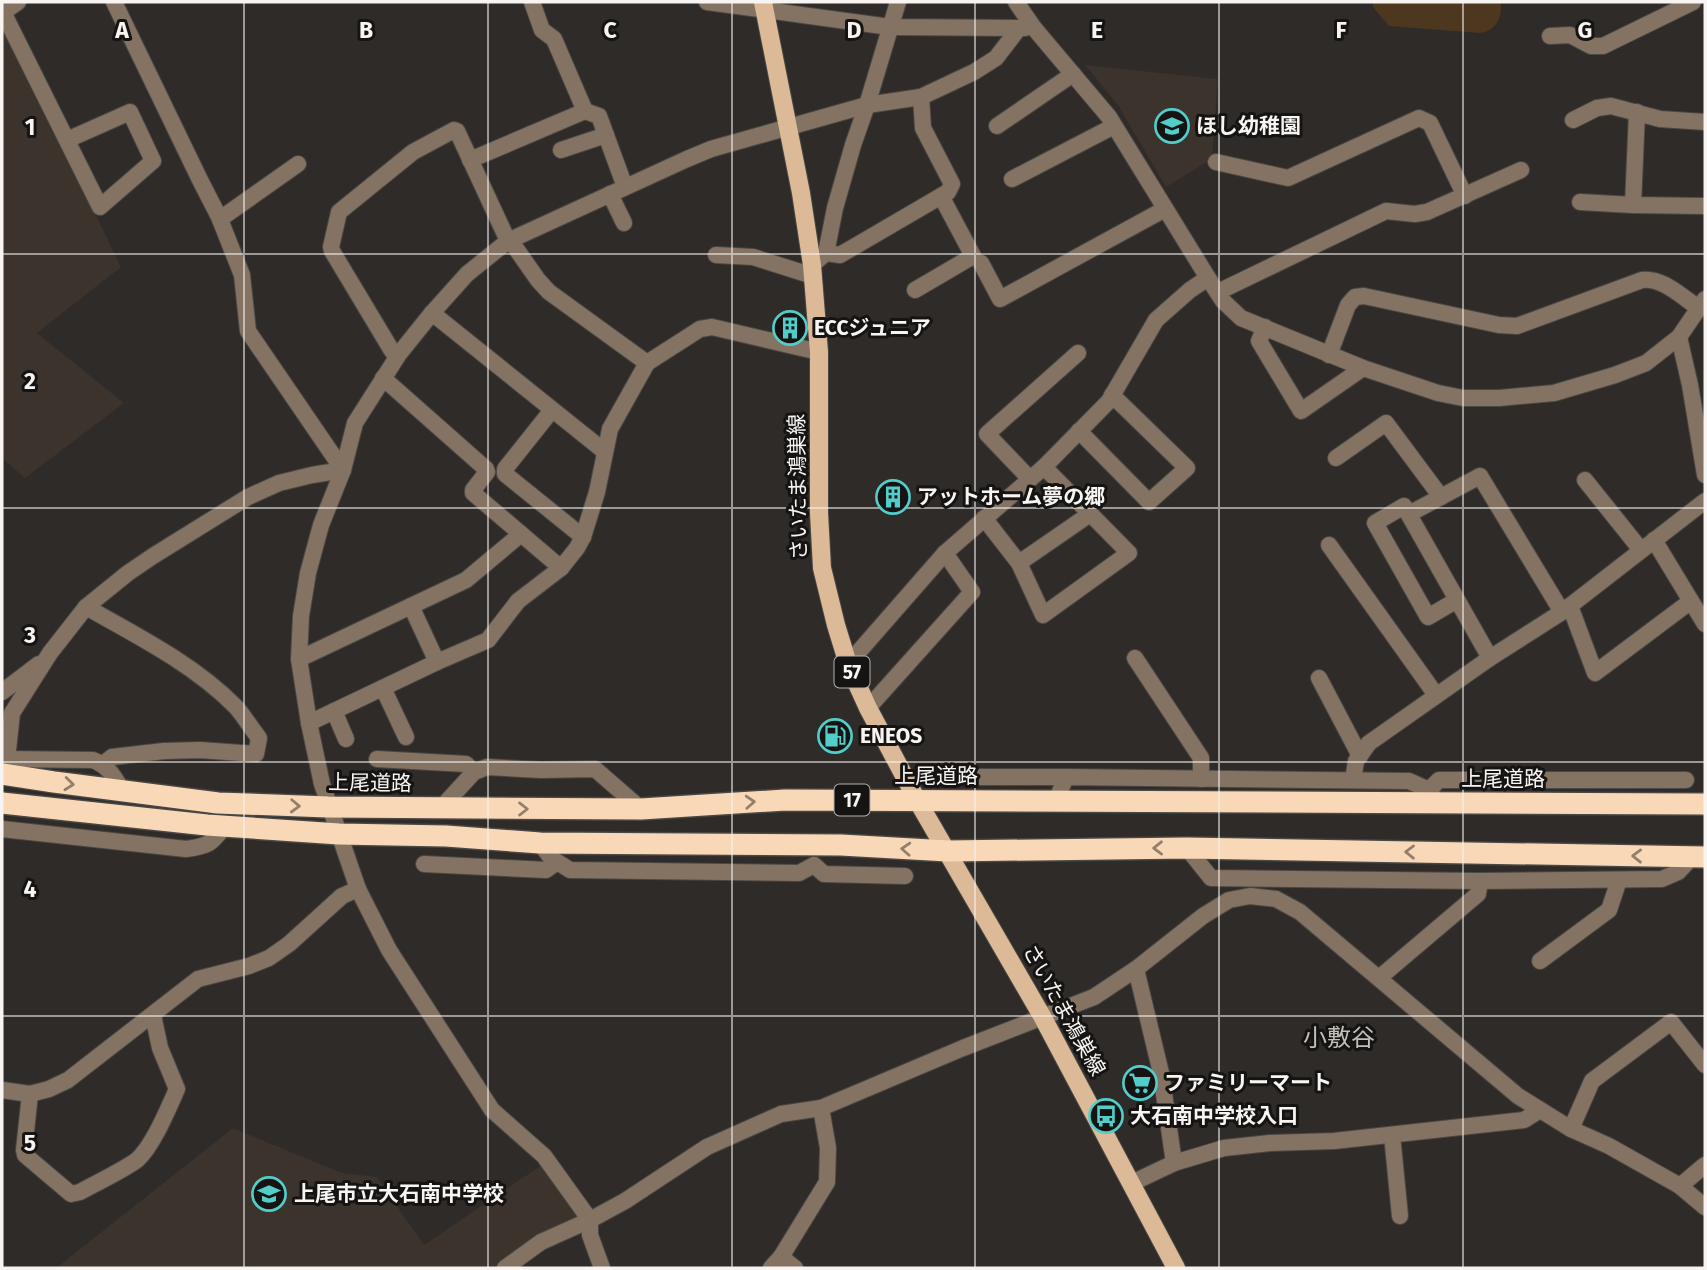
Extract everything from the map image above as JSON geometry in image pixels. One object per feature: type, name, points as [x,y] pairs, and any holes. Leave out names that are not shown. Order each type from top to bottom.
[{"type":"highway","name":"上尾道路","points":[[3,764],[54,782],[218,803],[328,807],[641,809],[785,800],[1056,801],[1433,796],[1705,804]]},
{"type":"highway","name":"17","points":[[2,803],[225,826],[540,843],[841,845],[948,851],[1187,848],[1699,857]]},
{"type":"main road","name":"さいたま鴻巣線","points":[[764,6],[801,193],[813,271],[819,352],[819,513],[822,568],[848,664],[917,800],[1042,1016],[1176,1268]]},
{"type":"street","points":[[19,2],[3,12],[100,207],[153,161],[130,112],[67,140]]},
{"type":"street","points":[[114,2],[220,219],[242,275],[248,331],[343,470]]},
{"type":"street","points":[[532,2],[542,30],[554,39],[585,111]]},
{"type":"street","points":[[707,2],[764,6],[890,27],[1027,28]]},
{"type":"street","points":[[716,255],[753,257],[813,271],[826,253],[842,183],[898,2]]},
{"type":"street","points":[[1016,2],[1027,28],[1073,74],[1109,117],[1217,292],[1241,317],[1329,355],[1438,393],[1463,398],[1499,398],[1554,393],[1646,363],[1679,337],[1702,304],[1660,282],[1642,280],[1517,326],[1499,325],[1364,296],[1355,298],[1348,305],[1329,355]]},
{"type":"street","points":[[1550,36],[1570,35],[1591,46],[1603,46],[1693,2]]},
{"type":"street","points":[[602,1268],[590,1235],[590,1220],[544,1156],[492,1110],[389,950],[358,889],[328,807],[309,723],[299,659],[301,616],[307,573],[321,525],[343,470],[355,423],[397,357],[432,313],[467,274],[509,241],[711,149],[867,105],[921,97],[974,72],[996,58],[1027,28]]},
{"type":"street","points":[[997,126],[1073,74]]},
{"type":"street","points":[[826,253],[840,255],[948,192],[953,184],[923,128],[921,97]]},
{"type":"street","points":[[1573,120],[1597,108],[1611,106],[1660,119],[1705,122]]},
{"type":"street","points":[[470,160],[585,111],[599,116],[606,135],[624,223]]},
{"type":"street","points":[[1633,205],[1637,112]]},
{"type":"street","points":[[1216,162],[1288,178],[1419,118],[1430,123],[1465,196]]},
{"type":"street","points":[[1012,179],[1114,125]]},
{"type":"street","points":[[397,357],[332,251],[338,215],[413,152],[454,130],[457,131],[509,241],[538,280],[549,292],[647,363]]},
{"type":"street","points":[[561,150],[606,135]]},
{"type":"street","points":[[220,219],[298,164]]},
{"type":"street","points":[[1217,292],[1386,211],[1415,214],[1440,207],[1521,170]]},
{"type":"street","points":[[915,290],[973,256],[941,196]]},
{"type":"street","points":[[1580,202],[1705,206]]},
{"type":"street","points":[[981,263],[1000,299],[1163,204]]},
{"type":"street","points":[[848,664],[945,553],[1044,467],[1109,401],[1156,320],[1208,278]]},
{"type":"street","points":[[432,313],[604,451]]},
{"type":"street","points":[[309,723],[488,640],[518,601],[561,568],[583,537],[614,421],[647,363],[707,327],[819,352]]},
{"type":"street","points":[[1265,327],[1259,341],[1301,411],[1363,368]]},
{"type":"street","points":[[1679,337],[1705,475]]},
{"type":"street","points":[[1030,479],[987,434],[1078,353]]},
{"type":"street","points":[[383,378],[486,469],[487,472],[473,493],[561,568]]},
{"type":"street","points":[[1079,431],[1149,502],[1187,468],[1112,395]]},
{"type":"street","points":[[552,410],[505,469],[505,474],[583,537]]},
{"type":"street","points":[[1336,458],[1386,424],[1441,497]]},
{"type":"street","points":[[984,517],[1019,563],[1043,615],[1129,553],[1044,467]]},
{"type":"street","points":[[122,790],[113,774],[103,764],[93,760],[3,764],[12,713],[47,659],[86,607],[153,556],[248,496],[279,483],[343,470]]},
{"type":"street","points":[[1409,514],[1480,476],[1566,609],[1595,673],[1691,601]]},
{"type":"street","points":[[1585,480],[1648,545],[1691,601],[1705,624]]},
{"type":"street","points":[[1353,780],[1356,761],[1369,743],[1490,657],[1566,609],[1705,501]]},
{"type":"street","points":[[1457,600],[1428,617],[1375,523],[1404,506],[1490,657]]},
{"type":"street","points":[[1019,563],[1090,514]]},
{"type":"street","points":[[299,659],[466,580],[521,534]]},
{"type":"street","points":[[1329,545],[1436,695]]},
{"type":"street","points":[[868,708],[972,592],[945,553]]},
{"type":"street","points":[[411,606],[437,662]]},
{"type":"street","points":[[86,607],[142,639],[206,681],[237,709],[259,738],[256,754],[200,750],[164,751],[112,757],[103,764]]},
{"type":"street","points":[[1135,658],[1201,758],[1201,779]]},
{"type":"street","points":[[2,691],[47,659]]},
{"type":"street","points":[[1319,678],[1360,757]]},
{"type":"street","points":[[383,688],[406,737]]},
{"type":"street","points":[[334,711],[346,738]]},
{"type":"street","points":[[377,759],[466,764],[474,772]]},
{"type":"street","points":[[441,808],[474,772],[487,767],[595,769],[641,809]]},
{"type":"street","points":[[980,777],[1409,781],[1433,796],[1439,780],[1686,780]]},
{"type":"street","points":[[1056,801],[1066,777]]},
{"type":"street","points":[[2,829],[186,849],[204,847],[213,841],[225,826]]},
{"type":"street","points":[[540,843],[551,858],[570,870],[799,873],[841,845]]},
{"type":"street","points":[[1187,848],[1211,878],[1252,879],[1662,879],[1678,872],[1699,857]]},
{"type":"street","points":[[424,864],[546,870],[557,862]]},
{"type":"street","points":[[814,865],[824,874],[905,876]]},
{"type":"street","points":[[1250,896],[1252,879]]},
{"type":"street","points":[[1540,961],[1609,909],[1619,880]]},
{"type":"street","points":[[1378,978],[1478,894],[1480,881]]},
{"type":"street","points":[[2,1090],[30,1094],[68,1080],[198,979],[270,958],[342,896],[358,889]]},
{"type":"street","points":[[505,1268],[541,1242],[625,1201],[706,1147],[781,1114],[821,1108],[1094,997],[1136,969],[1203,916],[1229,900],[1250,896],[1276,900],[1300,912],[1518,1096],[1571,1129],[1609,1146],[1680,1186],[1705,1207]]},
{"type":"street","points":[[1136,969],[1161,1073],[1174,1163]]},
{"type":"street","points":[[30,1094],[25,1155],[71,1194],[80,1192],[137,1159],[158,1129],[177,1089],[160,1048],[153,1015]]},
{"type":"street","points":[[1571,1129],[1592,1081],[1671,1021],[1705,1065]]},
{"type":"street","points":[[795,1268],[776,1263],[827,1182],[828,1148],[821,1108]]},
{"type":"street","points":[[1132,1183],[1174,1163],[1224,1147],[1334,1141],[1524,1120],[1540,1110]]},
{"type":"street","points":[[1392,1135],[1401,1216]]},
{"type":"street","points":[[1680,1186],[1705,1165]]},
{"type":"shaded area","points":[[1373,2],[1501,2],[1501,8],[1494,26],[1480,33],[1389,26],[1373,7]]},
{"type":"shaded area","points":[[4,24],[121,267],[37,333],[124,403],[25,478],[2,458]]},
{"type":"shaded area","name":"ほし幼稚園","points":[[1085,65],[1218,79],[1212,159],[1166,187],[1118,105]]},
{"type":"shaded area","name":"上尾市立大石南中学校","points":[[233,1128],[342,1173],[377,1177],[424,1245],[543,1164],[578,1210],[576,1217],[529,1241],[493,1268],[56,1268]]},
{"type":"place","name":"ほし幼稚園","points":[[1172,126]]},
{"type":"place","name":"ECCジュニア","points":[[790,328]]},
{"type":"place","name":"アットホーム夢の郷","points":[[893,497]]},
{"type":"place","name":"ENEOS","points":[[835,736]]},
{"type":"place","name":"ファミリーマート","points":[[1140,1083]]},
{"type":"place","name":"大石南中学校入口","points":[[1106,1116]]},
{"type":"place","name":"上尾市立大石南中学校","points":[[269,1194]]},
{"type":"district","name":"小敷谷","points":[[1339,1038]]}]
